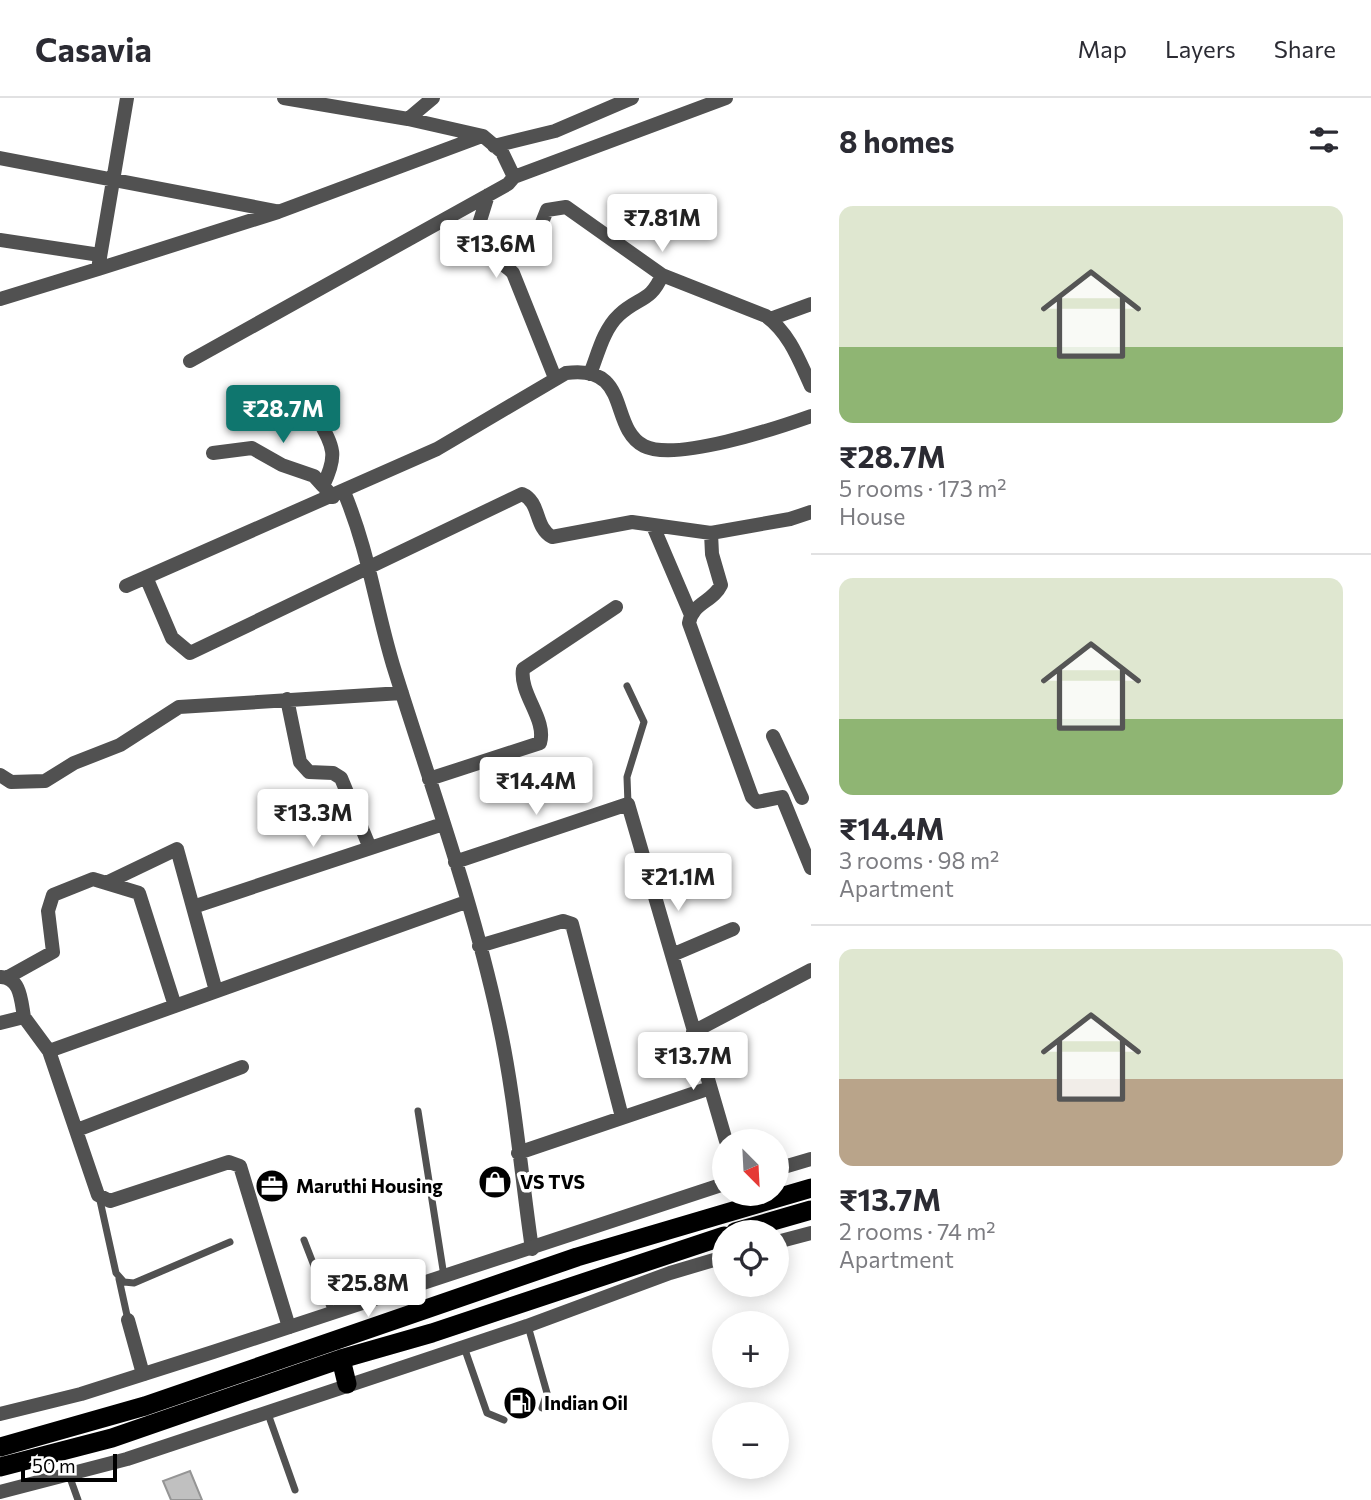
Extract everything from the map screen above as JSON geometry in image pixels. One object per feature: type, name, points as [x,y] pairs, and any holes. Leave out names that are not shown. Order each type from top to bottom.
[{"type":"highway","points":[[0,1447],[145,1406],[589,1253],[811,1188]]},
{"type":"highway","points":[[776,1220],[811,1210]]},
{"type":"highway","points":[[0,1467],[112,1438],[341,1359],[432,1333],[712,1240]]},
{"type":"highway","points":[[341,1359],[347,1384]]},
{"type":"street","points":[[99,262],[127,98]]},
{"type":"street","points":[[284,98],[408,119],[483,136],[509,162],[514,177]]},
{"type":"street","points":[[408,119],[433,98]]},
{"type":"street","points":[[494,146],[555,131],[632,98]]},
{"type":"street","points":[[190,361],[508,184],[514,177],[726,98]]},
{"type":"street","points":[[0,299],[99,262],[278,212],[483,136]]},
{"type":"street","points":[[0,158],[112,177],[278,212]]},
{"type":"street","points":[[488,195],[474,240],[483,253],[504,263],[516,280],[555,377]]},
{"type":"street","points":[[504,263],[531,250],[547,210],[566,207],[662,275],[770,319],[789,337],[810,381]]},
{"type":"street","points":[[0,240],[99,262]]},
{"type":"street","points":[[590,374],[606,331],[621,313],[655,292],[662,275]]},
{"type":"street","points":[[770,319],[811,303]]},
{"type":"street","points":[[126,586],[470,432],[555,377],[577,372],[590,374],[610,386],[635,439],[649,448],[697,447],[765,432],[811,416]]},
{"type":"street","points":[[325,405],[318,419],[333,445],[333,492]]},
{"type":"street","points":[[213,453],[253,448],[282,465],[314,475],[333,492],[371,567],[383,632],[455,862],[500,1024],[532,1249]]},
{"type":"street","points":[[146,577],[172,638],[190,653],[522,494],[531,499],[541,529],[552,537],[632,522],[711,533],[790,519],[811,512]]},
{"type":"street","points":[[653,526],[691,615]]},
{"type":"street","points":[[711,533],[712,555],[721,585],[712,597],[697,606],[689,623],[702,666],[752,797],[757,802],[782,797],[811,868]]},
{"type":"street","points":[[429,779],[540,743],[541,733],[523,682],[523,669],[616,607]]},
{"type":"street","points":[[0,775],[11,782],[45,781],[74,763],[120,745],[179,707],[402,693]]},
{"type":"street","points":[[287,699],[300,762],[309,772],[333,774],[341,778],[370,848]]},
{"type":"street","points":[[773,736],[806,795],[786,807]]},
{"type":"street","points":[[455,862],[628,804],[722,1129]]},
{"type":"street","points":[[193,907],[443,824]]},
{"type":"street","points":[[106,883],[177,849],[216,991]]},
{"type":"street","points":[[175,1006],[139,893],[93,879],[52,895],[48,911],[53,952],[4,977],[19,992],[24,1017],[49,1051],[98,1195],[110,1201],[229,1162],[240,1166],[289,1327]]},
{"type":"street","points":[[49,1051],[466,902]]},
{"type":"street","points":[[479,946],[563,921],[572,924],[622,1117]]},
{"type":"street","points":[[672,955],[733,929]]},
{"type":"street","points":[[693,1032],[811,970]]},
{"type":"street","points":[[0,1023],[24,1017]]},
{"type":"street","points":[[77,1130],[242,1068]]},
{"type":"street","points":[[518,1153],[710,1088]]},
{"type":"street","points":[[789,1165],[811,1159]]},
{"type":"street","points":[[0,1414],[144,1374],[712,1188]]},
{"type":"street","points":[[789,1239],[811,1233]]},
{"type":"street","points":[[0,1492],[69,1475],[267,1411],[527,1326],[607,1294],[712,1261]]},
{"type":"street","points":[[128,1320],[144,1374]]},
{"type":"lane","points":[[627,686],[644,722],[627,777],[628,804]]},
{"type":"lane","points":[[418,1111],[444,1276]]},
{"type":"lane","points":[[98,1195],[128,1320]]},
{"type":"lane","points":[[304,1240],[332,1312]]},
{"type":"lane","points":[[119,1278],[134,1283],[230,1242]]},
{"type":"lane","points":[[527,1326],[547,1393],[542,1408]]},
{"type":"lane","points":[[464,1347],[487,1413],[504,1420]]},
{"type":"lane","points":[[267,1411],[295,1490]]},
{"type":"lane","points":[[69,1475],[78,1500]]},
{"type":"building","points":[[190,1471],[202,1500],[171,1500],[163,1481]]},
{"type":"place","name":"VS TVS","points":[[495,1182]]},
{"type":"place","name":"Maruthi Housing","points":[[272,1186]]},
{"type":"place","name":"Indian Oil","points":[[520,1403]]}]
